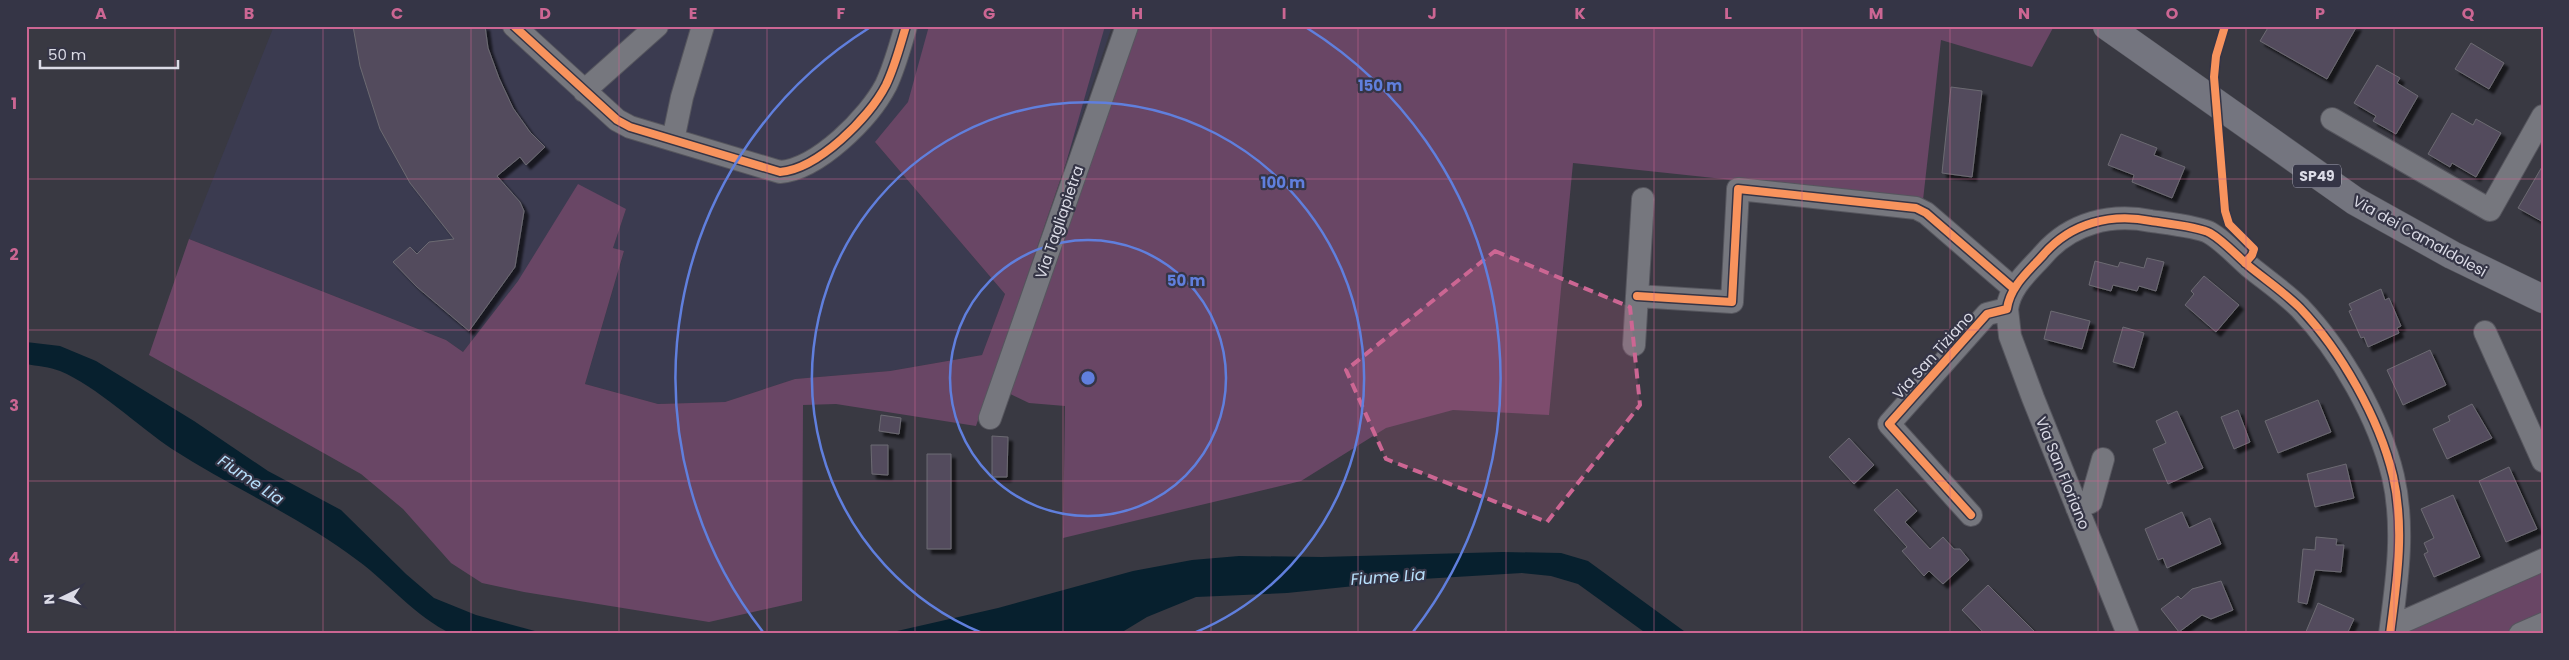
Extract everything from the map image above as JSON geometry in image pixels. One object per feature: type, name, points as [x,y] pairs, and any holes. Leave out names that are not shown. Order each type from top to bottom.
[{"type":"main road","name":"Via dei Camaldolesi","points":[[2107,26],[2355,201],[2452,255],[2543,299]]},
{"type":"street","points":[[514,26],[617,120],[630,127],[780,172],[800,168],[818,158],[850,132],[886,86],[895,64],[906,26]]},
{"type":"street","points":[[584,91],[657,26]]},
{"type":"street","points":[[673,140],[682,97],[703,26]]},
{"type":"street","name":"Via Tagliapietra","points":[[990,418],[1127,26]]},
{"type":"street","points":[[2332,119],[2490,210],[2536,132]]},
{"type":"street","points":[[1637,296],[1732,302],[1738,189],[1916,208],[1926,213],[2010,298]]},
{"type":"street","points":[[1634,345],[1643,199]]},
{"type":"street","name":"Via San Tiziano","points":[[1971,515],[1890,424],[1987,314],[2010,298],[2050,247],[2070,231],[2090,223],[2112,218],[2139,219],[2209,232],[2300,308],[2336,355],[2359,391],[2393,476],[2400,554],[2390,630]]},
{"type":"street","name":"Via San Floriano","points":[[2010,298],[2010,336],[2128,634]]},
{"type":"street","points":[[2485,332],[2543,461]]},
{"type":"street","points":[[2077,508],[2091,502],[2103,459]]},
{"type":"street","points":[[2390,630],[2543,560]]},
{"type":"street","points":[[2520,634],[2543,624]]},
{"type":"highlighted area","points":[[1495,251],[1630,307],[1640,405],[1547,522],[1386,459],[1346,370]]},
{"type":"shaded area","points":[[274,26],[1112,26],[1066,163],[875,142],[1005,294],[982,355],[890,371],[795,379],[725,402],[658,404],[585,384],[624,252],[613,248],[626,209],[518,281],[463,352],[446,340],[189,239]]},
{"type":"shaded area","points":[[929,26],[1105,26],[1066,163],[976,426],[836,404],[803,405],[802,601],[709,622],[524,592],[482,583],[451,563],[403,509],[361,474],[149,355],[189,239],[446,340],[463,352],[518,281],[578,184],[626,209],[613,248],[624,251],[585,384],[658,404],[725,402],[795,379],[890,371],[982,355],[1005,294],[875,142],[908,102]]},
{"type":"shaded area","points":[[1127,26],[2054,26],[2032,67],[1941,40],[1923,200],[1573,163],[1549,415],[1453,410],[1386,428],[1301,481],[1063,538],[1065,406],[1029,403],[1000,389]]},
{"type":"shaded area","points":[[2543,560],[2543,624],[2520,634],[2390,634]]},
{"type":"water","name":"Fiume Lia","points":[[26,342],[60,346],[96,361],[194,421],[268,471],[341,510],[406,574],[434,598],[476,615],[546,634],[452,634],[438,627],[414,609],[369,569],[335,544],[172,449],[88,386],[60,371],[26,364]]},
{"type":"water","name":"Fiume Lia","points":[[1503,552],[1561,553],[1588,561],[1688,634],[1647,634],[1578,584],[1551,576],[1522,573],[1422,579],[1287,593],[1196,597],[1147,617],[1119,634],[884,634],[998,608],[1133,571],[1192,560],[1239,556],[1322,557]]},
{"type":"building","points":[[353,26],[485,26],[488,48],[513,108],[530,132],[545,147],[526,165],[520,157],[497,176],[520,202],[524,211],[515,267],[469,331],[417,287],[393,262],[410,247],[417,254],[429,242],[454,239],[410,183],[380,129],[360,66]]},
{"type":"building","points":[[2269,26],[2357,26],[2327,79],[2260,41]]},
{"type":"building","points":[[2471,43],[2504,63],[2489,89],[2455,69]]},
{"type":"building","points":[[2377,65],[2400,78],[2397,83],[2418,96],[2396,134],[2373,121],[2376,116],[2354,103]]},
{"type":"building","points":[[1951,87],[1982,91],[1972,177],[1942,173]]},
{"type":"building","points":[[2452,113],[2473,125],[2476,119],[2501,133],[2476,177],[2452,163],[2450,167],[2428,154]]},
{"type":"building","points":[[2121,134],[2157,148],[2154,155],[2185,167],[2172,198],[2132,182],[2134,175],[2108,165]]},
{"type":"building","points":[[2543,165],[2543,222],[2518,208]]},
{"type":"building","points":[[2147,258],[2164,262],[2156,291],[2139,286],[2137,291],[2113,285],[2111,291],[2089,285],[2095,261],[2118,267],[2120,262],[2144,268]]},
{"type":"building","points":[[2204,276],[2239,305],[2216,332],[2185,305],[2194,294],[2191,291]]},
{"type":"building","points":[[2381,289],[2385,300],[2389,298],[2401,326],[2397,328],[2399,333],[2368,347],[2364,337],[2361,338],[2349,311],[2352,310],[2349,304]]},
{"type":"building","points":[[2051,311],[2090,321],[2082,349],[2044,339]]},
{"type":"building","points":[[2123,327],[2144,333],[2134,368],[2113,362]]},
{"type":"building","points":[[2430,350],[2446,385],[2403,405],[2387,370]]},
{"type":"building","points":[[2318,400],[2331,432],[2278,453],[2265,421]]},
{"type":"building","points":[[2472,404],[2492,438],[2447,459],[2433,429],[2450,421],[2448,416]]},
{"type":"building","points":[[2238,410],[2250,442],[2234,449],[2221,417]]},
{"type":"building","points":[[2177,411],[2203,468],[2168,484],[2153,449],[2166,443],[2156,421]]},
{"type":"building","points":[[881,415],[901,418],[899,434],[879,431]]},
{"type":"building","points":[[992,436],[1008,437],[1007,477],[992,477]]},
{"type":"building","points":[[1849,438],[1874,465],[1854,484],[1829,457]]},
{"type":"building","points":[[871,445],[888,445],[888,475],[872,474]]},
{"type":"building","points":[[927,454],[951,454],[951,549],[927,549]]},
{"type":"building","points":[[2346,464],[2354,498],[2315,507],[2307,474]]},
{"type":"building","points":[[2509,467],[2537,529],[2506,542],[2479,481]]},
{"type":"building","points":[[1897,489],[1917,511],[1905,522],[1930,549],[1943,537],[1954,549],[1960,549],[1969,560],[1943,584],[1929,571],[1924,576],[1902,551],[1907,547],[1874,510]]},
{"type":"building","points":[[2453,495],[2480,557],[2434,577],[2424,554],[2428,552],[2424,543],[2434,538],[2421,509]]},
{"type":"building","points":[[2182,512],[2189,528],[2210,518],[2221,544],[2167,568],[2163,558],[2158,560],[2145,529]]},
{"type":"building","points":[[2316,537],[2337,539],[2336,545],[2344,545],[2341,572],[2315,570],[2307,604],[2298,602],[2303,549],[2315,550]]},
{"type":"building","points":[[2221,581],[2233,610],[2211,619],[2202,615],[2179,632],[2161,609],[2178,596],[2181,599],[2192,589]]},
{"type":"building","points":[[1988,585],[2037,634],[1985,634],[1962,610]]},
{"type":"building","points":[[2318,603],[2354,619],[2347,634],[2305,634]]},
{"type":"cycle path","points":[[514,26],[617,120],[630,127],[780,172],[795,169],[826,152],[841,140],[868,112],[886,85],[906,26]]},
{"type":"cycle path","points":[[2225,26],[2216,56],[2214,77],[2225,211],[2229,224],[2254,249],[2252,255],[2245,263]]},
{"type":"cycle path","points":[[1637,296],[1732,302],[1738,189],[1916,208],[1926,213],[2013,288]]},
{"type":"cycle path","points":[[1971,515],[1889,424],[1987,314],[2007,309],[2012,293],[2021,279],[2055,243],[2066,235],[2093,223],[2121,218],[2198,229],[2210,233],[2220,240],[2300,308],[2330,344],[2357,386],[2368,409],[2387,454],[2397,496],[2399,515],[2399,555],[2390,634]]}]
